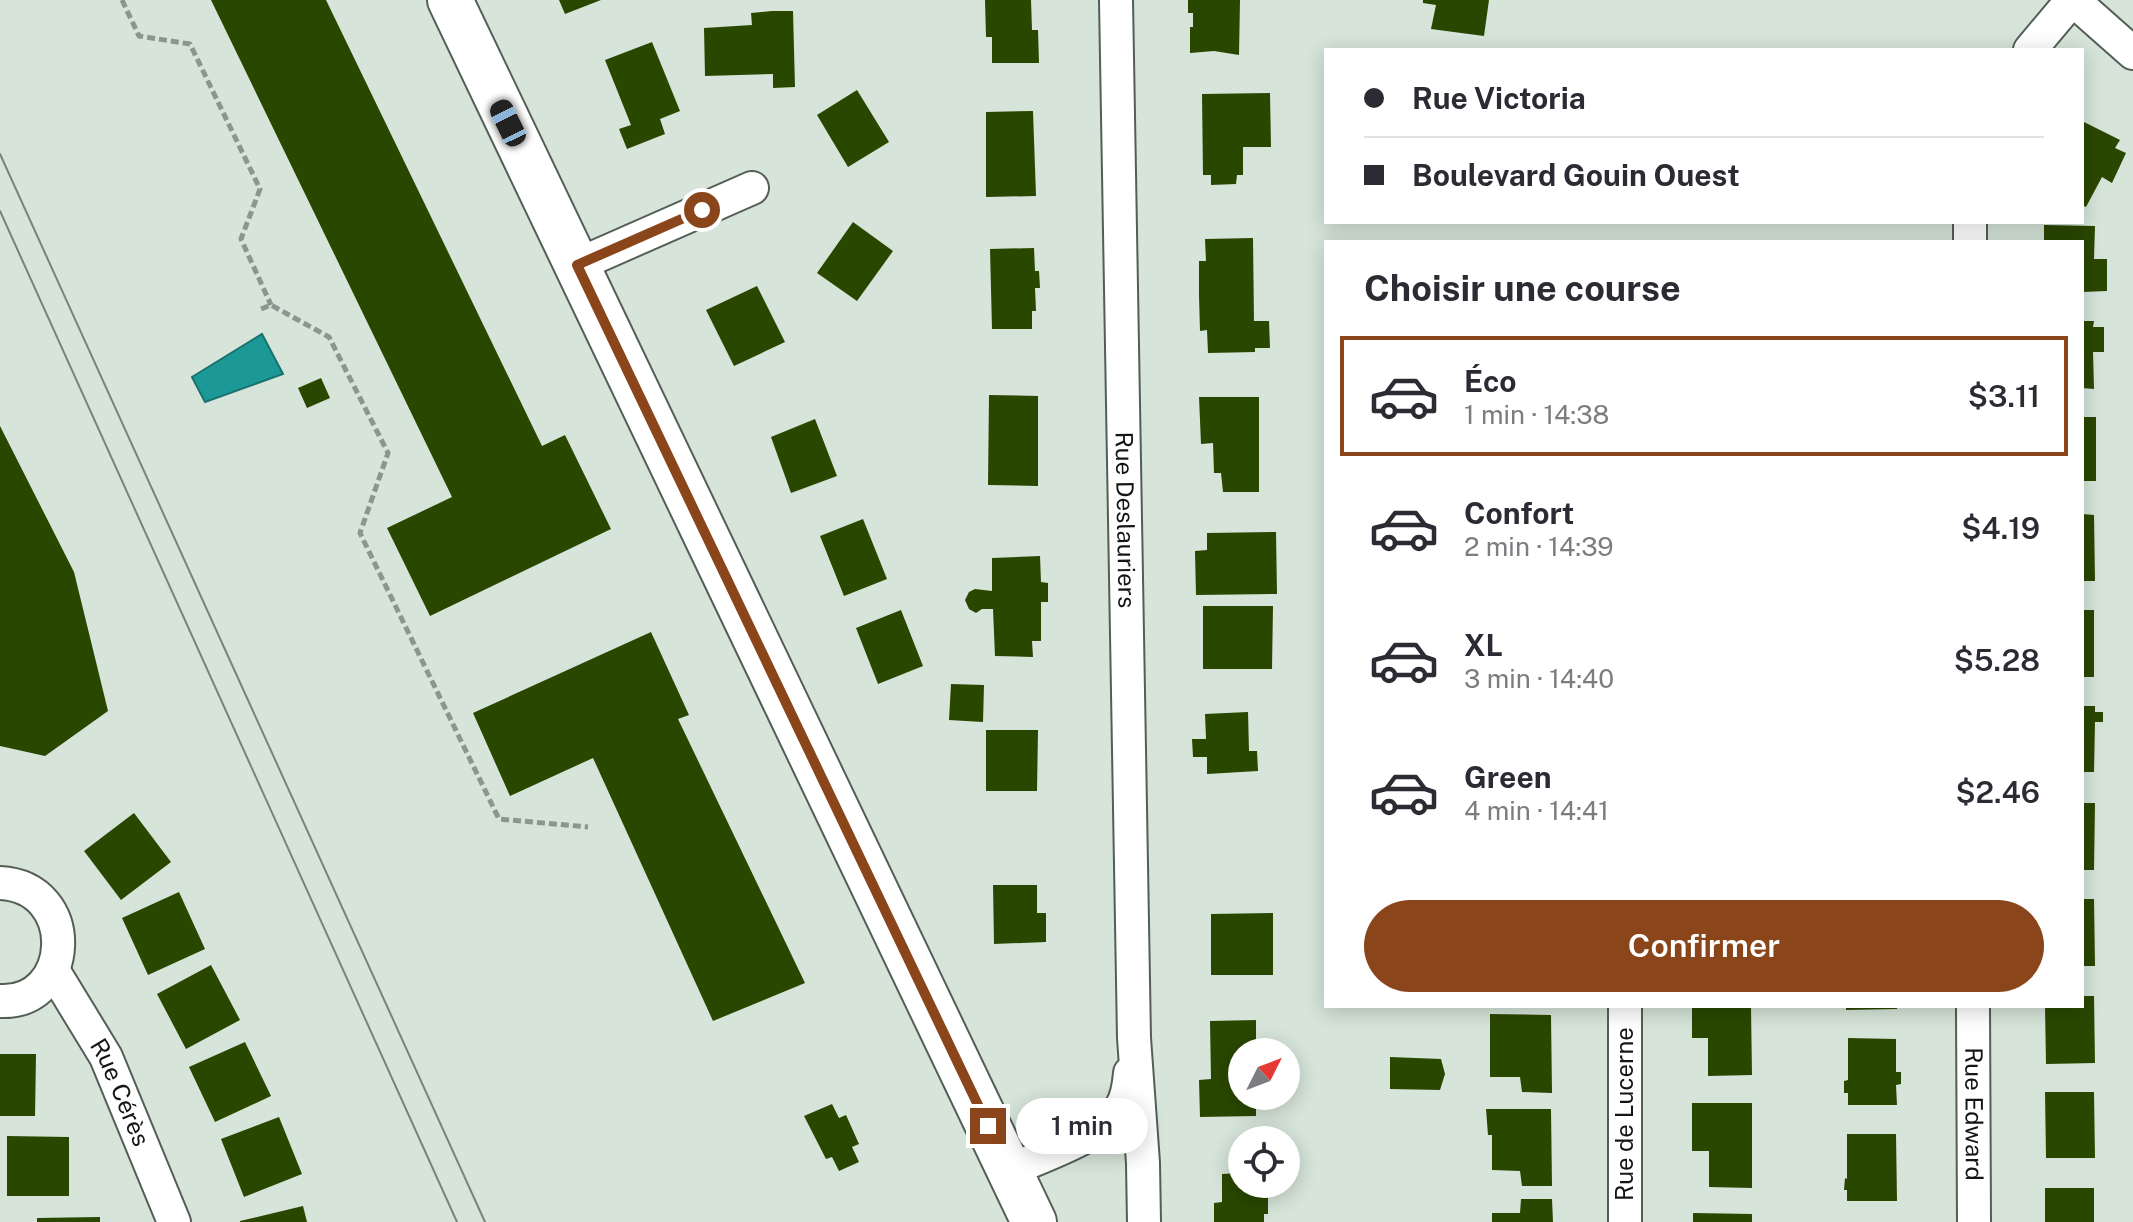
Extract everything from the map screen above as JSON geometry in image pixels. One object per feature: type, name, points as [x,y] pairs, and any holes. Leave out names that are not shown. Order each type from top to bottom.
[{"type":"main road","points":[[450,0],[1034,1222]]},
{"type":"street","name":"Rue Deslauriers","points":[[1116,0],[1134,1038],[1144,1222]]},
{"type":"street","points":[[2032,48],[2073,0],[2133,53]]},
{"type":"street","points":[[577,265],[752,188]]},
{"type":"street","points":[[0,883],[22,887],[39,898],[52,913],[59,931],[59,951],[53,970],[41,985],[26,996],[0,1001]]},
{"type":"street","name":"Rue Cérès","points":[[53,970],[106,1057],[174,1222]]},
{"type":"street","name":"Rue de Lucerne","points":[[1625,1008],[1625,1222]]},
{"type":"street","name":"Rue Edward","points":[[1973,1008],[1974,1222]]},
{"type":"street","name":"Rue Deslauriers","points":[[1010,1170],[1093,1133],[1114,1118],[1126,1096],[1134,1038]]},
{"type":"path","points":[[122,0],[139,36],[190,44],[260,189],[241,239],[271,305],[329,337],[388,453],[360,533],[499,819],[588,827]]},
{"type":"path","points":[[261,309],[271,305]]},
{"type":"water","points":[[262,334],[283,374],[205,402],[192,377]]},
{"type":"building","points":[[211,0],[326,0],[542,446],[565,435],[611,529],[430,616],[387,528],[452,497]]},
{"type":"building","points":[[559,0],[601,0],[565,14]]},
{"type":"building","points":[[985,0],[1031,0],[1032,30],[1038,30],[1039,63],[992,63],[992,37],[986,37]]},
{"type":"building","points":[[1188,0],[1240,0],[1239,55],[1214,51],[1190,53],[1193,13],[1188,13]]},
{"type":"building","points":[[1423,0],[1489,0],[1484,36],[1431,29],[1436,5],[1423,3]]},
{"type":"building","points":[[793,11],[795,87],[773,88],[773,74],[705,76],[704,28],[752,25],[751,13]]},
{"type":"building","points":[[652,42],[680,111],[660,119],[665,134],[627,149],[619,129],[631,125],[605,60]]},
{"type":"building","points":[[857,90],[889,142],[848,167],[817,115]]},
{"type":"building","points":[[1270,93],[1271,147],[1243,147],[1243,175],[1237,175],[1236,184],[1211,185],[1211,175],[1203,175],[1202,94]]},
{"type":"building","points":[[1033,111],[1036,196],[986,197],[986,112]]},
{"type":"building","points":[[2084,122],[2120,140],[2115,148],[2126,153],[2112,183],[2102,177],[2086,207]]},
{"type":"building","points":[[853,222],[893,251],[857,301],[817,273]]},
{"type":"building","points":[[2044,225],[2095,226],[2094,259],[2107,259],[2107,291],[2084,292],[2084,240],[2044,240]]},
{"type":"building","points":[[1253,238],[1254,321],[1269,321],[1270,348],[1255,348],[1255,352],[1208,353],[1207,330],[1200,331],[1199,296],[1199,261],[1206,261],[1205,239]]},
{"type":"building","points":[[1034,248],[1035,271],[1039,271],[1040,288],[1035,288],[1036,311],[1032,311],[1032,329],[992,329],[990,249]]},
{"type":"building","points":[[757,286],[785,342],[734,366],[706,310]]},
{"type":"building","points":[[2084,321],[2094,321],[2093,327],[2104,327],[2104,352],[2093,352],[2094,389],[2084,388]]},
{"type":"building","points":[[321,378],[330,398],[307,408],[298,388]]},
{"type":"building","points":[[989,395],[1038,396],[1038,486],[988,485]]},
{"type":"building","points":[[1199,397],[1259,397],[1259,492],[1223,492],[1221,473],[1214,473],[1213,443],[1201,444]]},
{"type":"building","points":[[2084,417],[2096,417],[2096,481],[2084,481]]},
{"type":"building","points":[[815,419],[837,476],[791,493],[771,437]]},
{"type":"building","points":[[0,426],[74,572],[108,711],[45,756],[0,746]]},
{"type":"building","points":[[2084,514],[2094,515],[2095,581],[2084,581]]},
{"type":"building","points":[[863,519],[887,579],[844,596],[820,536]]},
{"type":"building","points":[[1276,532],[1277,594],[1196,595],[1195,551],[1207,550],[1207,533]]},
{"type":"building","points":[[1040,556],[1041,582],[1048,583],[1048,602],[1041,602],[1041,641],[1032,641],[1033,657],[995,656],[993,609],[982,609],[976,613],[969,609],[965,600],[969,592],[975,589],[992,591],[992,558]]},
{"type":"building","points":[[1203,606],[1273,606],[1272,669],[1203,669]]},
{"type":"building","points":[[901,610],[923,666],[878,684],[856,628]]},
{"type":"building","points":[[2084,610],[2094,610],[2094,677],[2084,677]]},
{"type":"building","points":[[651,632],[689,715],[678,719],[805,983],[713,1021],[593,758],[510,796],[473,713]]},
{"type":"building","points":[[951,684],[984,685],[983,722],[949,720]]},
{"type":"building","points":[[2084,706],[2095,706],[2095,712],[2103,712],[2103,722],[2095,722],[2094,772],[2084,772]]},
{"type":"building","points":[[1248,712],[1249,751],[1257,751],[1258,771],[1207,774],[1207,757],[1193,757],[1192,739],[1206,739],[1205,714]]},
{"type":"building","points":[[986,730],[1038,730],[1037,791],[986,791]]},
{"type":"building","points":[[2084,803],[2095,803],[2094,870],[2084,870]]},
{"type":"building","points":[[134,813],[171,862],[121,900],[84,851]]},
{"type":"building","points":[[993,885],[1037,885],[1037,913],[1046,913],[1046,942],[994,944]]},
{"type":"building","points":[[179,892],[205,949],[148,975],[122,918]]},
{"type":"building","points":[[2084,899],[2094,899],[2095,966],[2084,966]]},
{"type":"building","points":[[1273,913],[1273,975],[1211,975],[1211,914]]},
{"type":"building","points":[[211,965],[240,1020],[186,1049],[157,994]]},
{"type":"building","points":[[2084,996],[2094,996],[2095,1063],[2046,1064],[2045,1008],[2084,1008]]},
{"type":"building","points":[[1692,1008],[1751,1008],[1752,1075],[1708,1076],[1708,1038],[1692,1038]]},
{"type":"building","points":[[1846,1008],[1897,1008],[1897,1009]]},
{"type":"building","points":[[1490,1014],[1551,1015],[1552,1093],[1522,1092],[1520,1077],[1490,1077]]},
{"type":"building","points":[[1256,1020],[1256,1038],[1228,1038],[1228,1110],[1256,1110],[1256,1116],[1200,1117],[1199,1080],[1211,1079],[1210,1021]]},
{"type":"building","points":[[1848,1038],[1896,1039],[1896,1072],[1901,1072],[1901,1084],[1896,1085],[1897,1105],[1848,1105],[1844,1081],[1848,1080]]},
{"type":"building","points":[[245,1042],[271,1096],[215,1122],[189,1067]]},
{"type":"building","points":[[0,1054],[36,1054],[35,1116],[0,1116]]},
{"type":"building","points":[[1390,1057],[1441,1059],[1445,1074],[1440,1090],[1390,1089]]},
{"type":"building","points":[[2045,1092],[2094,1092],[2095,1158],[2046,1158]]},
{"type":"building","points":[[1692,1103],[1752,1103],[1752,1188],[1709,1187],[1709,1151],[1692,1151]]},
{"type":"building","points":[[832,1104],[839,1118],[846,1115],[859,1144],[852,1147],[859,1162],[839,1171],[832,1157],[826,1159],[804,1116]]},
{"type":"building","points":[[1486,1109],[1551,1109],[1552,1186],[1522,1186],[1520,1171],[1492,1170],[1492,1135],[1488,1135]]},
{"type":"building","points":[[279,1117],[302,1174],[244,1197],[221,1139]]},
{"type":"building","points":[[1847,1134],[1896,1134],[1897,1201],[1847,1201],[1847,1190],[1844,1190],[1847,1179]]},
{"type":"building","points":[[7,1136],[69,1137],[69,1196],[7,1196]]},
{"type":"building","points":[[1222,1174],[1228,1174],[1228,1198],[1268,1198],[1268,1214],[1264,1214],[1264,1222],[1214,1222],[1214,1203],[1222,1202]]},
{"type":"building","points":[[2045,1188],[2094,1188],[2094,1222],[2045,1222]]},
{"type":"building","points":[[1521,1199],[1552,1199],[1553,1222],[1492,1222],[1492,1213],[1520,1213]]},
{"type":"building","points":[[303,1206],[307,1222],[240,1222],[240,1221]]},
{"type":"building","points":[[1693,1213],[1752,1214],[1752,1222],[1693,1222]]},
{"type":"building","points":[[100,1217],[100,1222],[37,1222],[37,1218]]},
{"type":"tram line","points":[[0,154],[485,1222]]},
{"type":"tram line","points":[[0,211],[457,1222]]},
{"type":"route","points":[[702,210],[577,265],[988,1126]]}]
